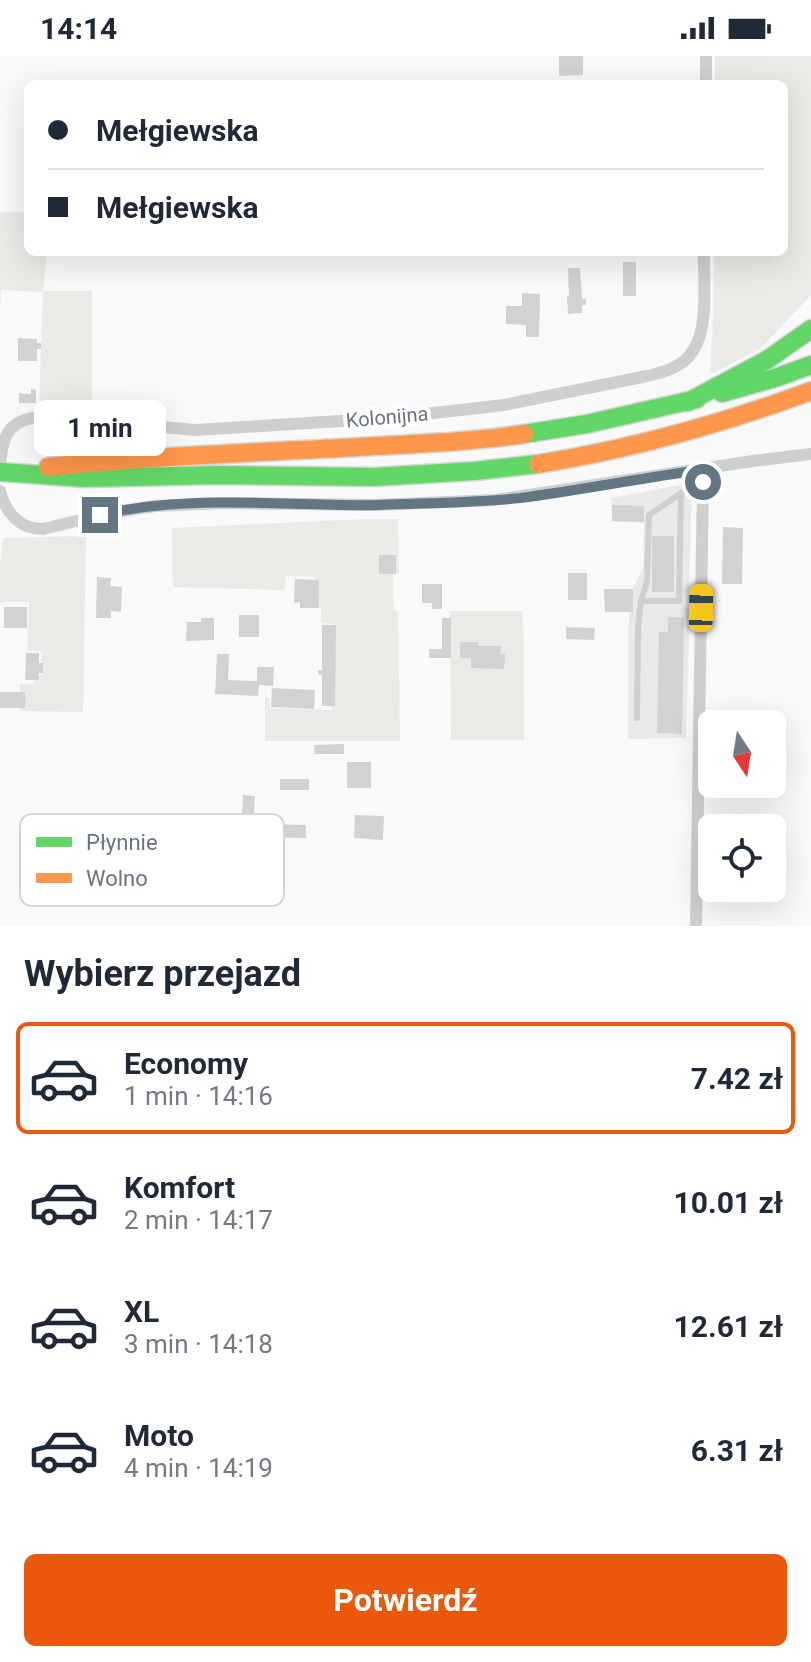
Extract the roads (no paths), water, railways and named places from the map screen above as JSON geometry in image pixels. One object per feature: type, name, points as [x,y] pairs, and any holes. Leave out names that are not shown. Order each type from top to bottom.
[{"type":"main road","points":[[688,402],[769,360],[811,329]]},
{"type":"main road","points":[[0,472],[139,458],[497,438],[587,424],[688,402],[760,383],[811,365]]},
{"type":"main road","points":[[0,472],[101,478],[389,476],[484,470],[575,458],[654,441],[717,424],[811,391]]},
{"type":"street","points":[[706,56],[706,80]]},
{"type":"street","name":"Kolonijna","points":[[0,464],[9,430],[28,417],[195,430],[390,418],[504,405],[669,370],[683,361],[698,341],[703,325],[704,256]]},
{"type":"street","points":[[0,491],[8,512],[16,520],[35,529],[43,529],[155,506],[264,503],[374,505],[524,497],[702,476],[753,461],[811,454]]},
{"type":"street","points":[[696,926],[702,476]]},
{"type":"lane","points":[[637,718],[638,628],[647,581],[649,515],[702,476]]},
{"type":"lane","points":[[641,601],[679,601],[681,493]]}]
